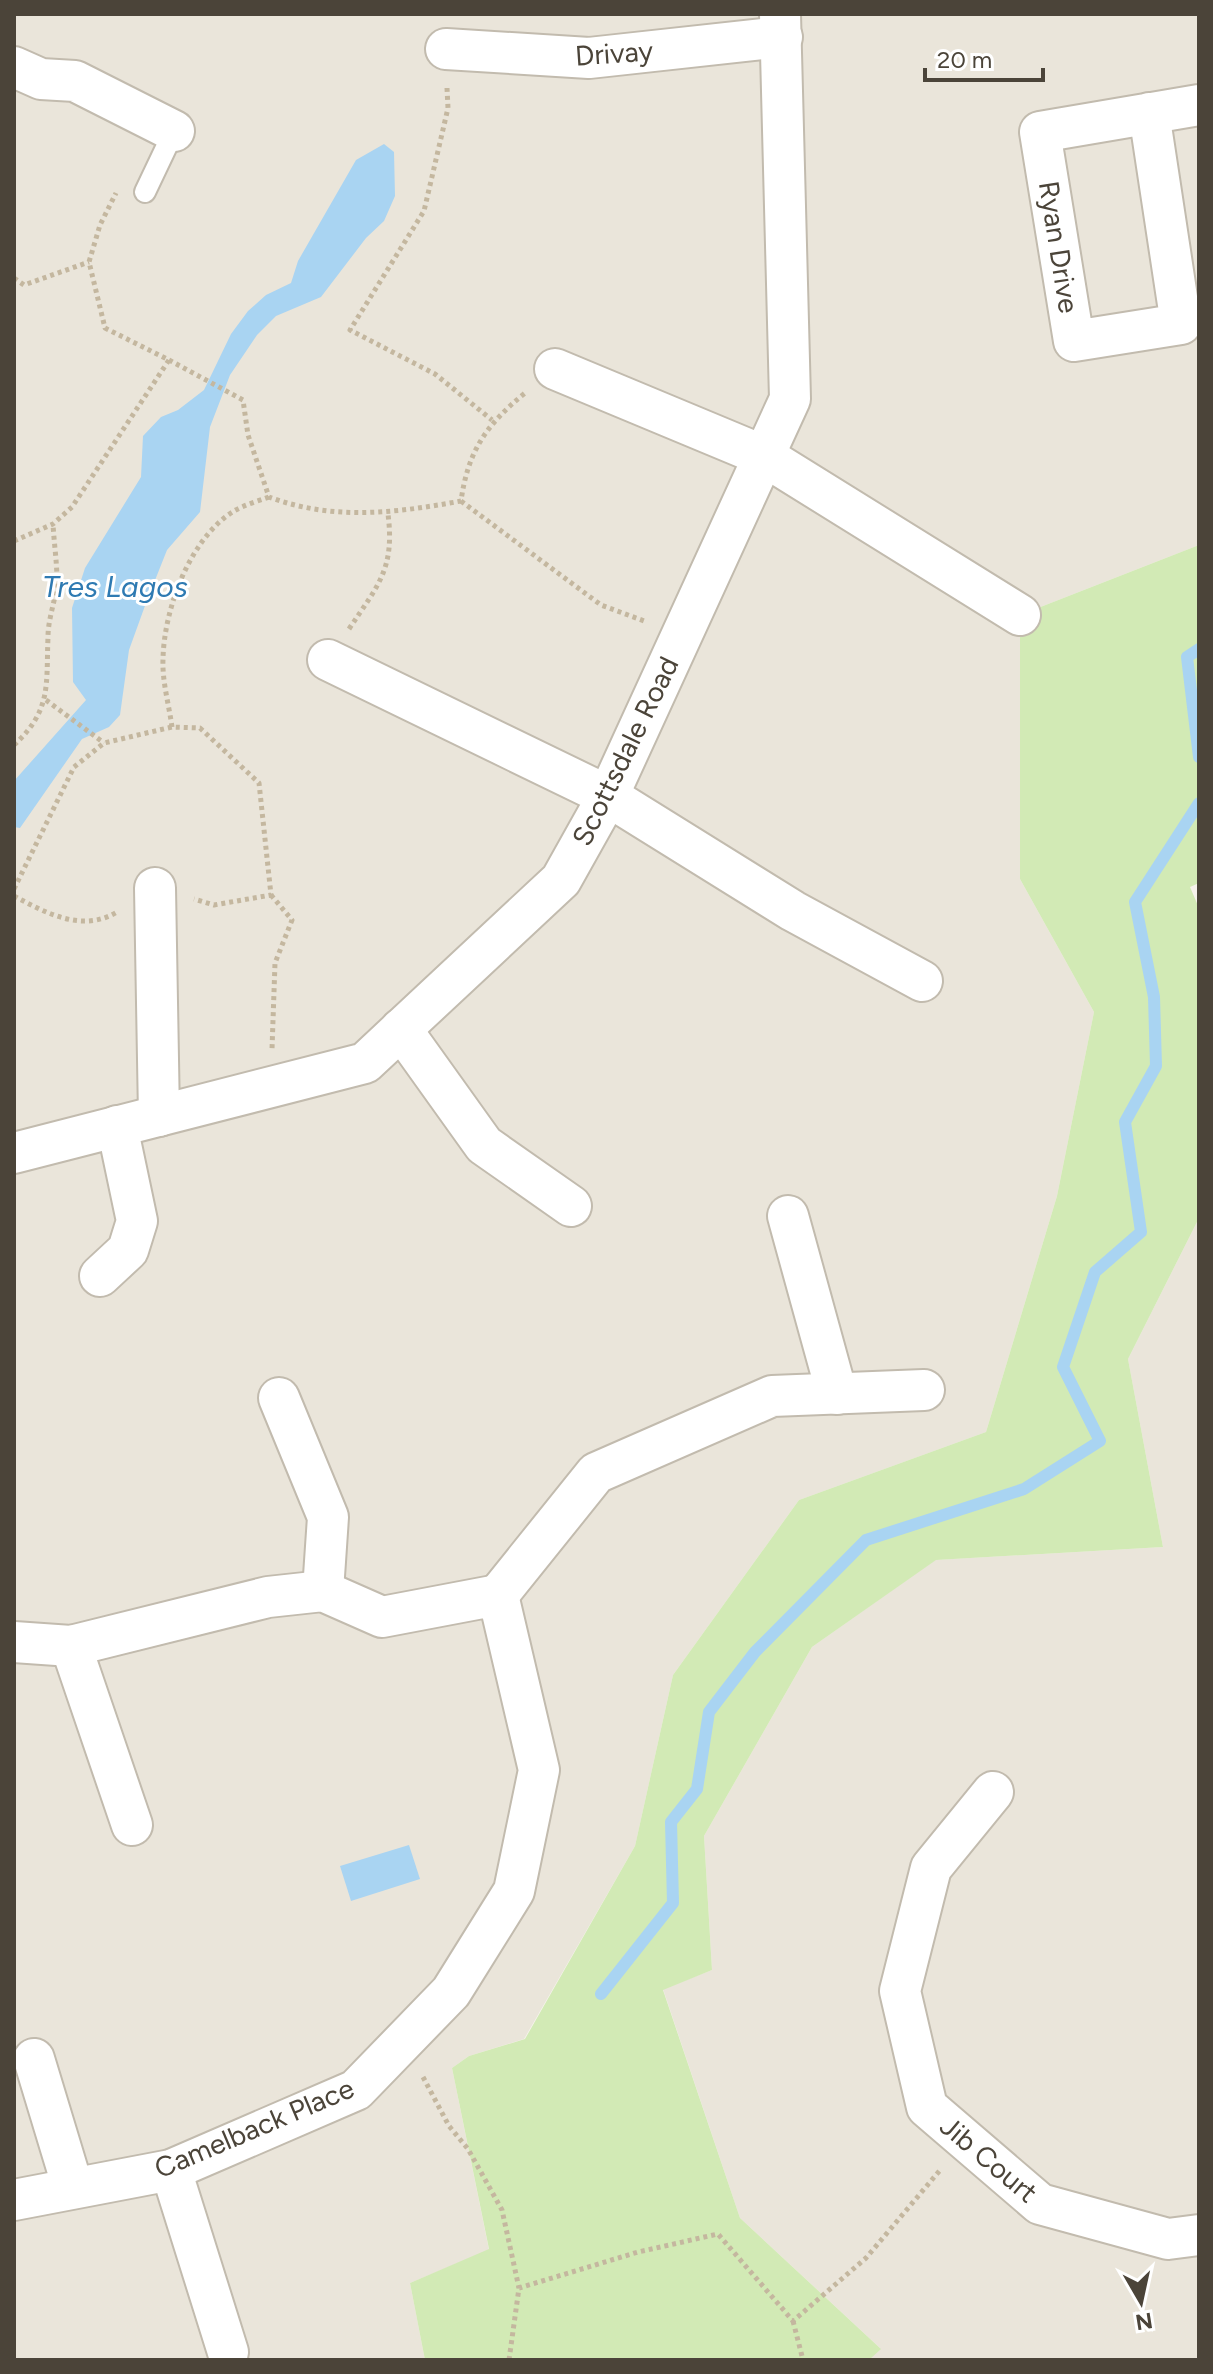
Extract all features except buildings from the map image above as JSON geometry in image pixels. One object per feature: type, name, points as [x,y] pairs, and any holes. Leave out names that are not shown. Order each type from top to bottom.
[{"type":"street","name":"Drivay","points":[[446,49],[589,58],[781,25]]},
{"type":"street","name":"Scottsdale Road","points":[[14,1153],[365,1063],[561,880],[608,796],[790,399],[781,25]]},
{"type":"street","points":[[14,67],[41,79],[75,81],[174,131]]},
{"type":"street","name":"Ryan Drive","points":[[1149,113],[1181,324],[1074,341],[1040,132],[1149,113],[1199,105]]},
{"type":"street","points":[[555,369],[764,456],[1020,615]]},
{"type":"street","points":[[328,660],[608,796],[793,911],[922,981]]},
{"type":"street","points":[[155,888],[159,1116]]},
{"type":"street","points":[[401,1029],[484,1145],[571,1206]]},
{"type":"street","points":[[100,1276],[128,1250],[137,1221],[117,1126]]},
{"type":"street","points":[[788,1216],[837,1394]]},
{"type":"street","points":[[14,1642],[71,1646],[268,1597],[323,1591],[382,1617],[498,1595],[596,1473],[772,1396],[924,1390]]},
{"type":"street","points":[[279,1398],[328,1517],[323,1591]]},
{"type":"street","name":"Camelback Place","points":[[14,2200],[171,2170],[356,2090],[451,1992],[514,1891],[539,1770],[498,1595]]},
{"type":"street","points":[[71,1646],[132,1825]]},
{"type":"street","name":"Jib Court","points":[[993,1792],[931,1868],[900,1991],[927,2107],[1040,2204],[1168,2239],[1199,2235]]},
{"type":"street","points":[[34,2059],[73,2188]]},
{"type":"street","points":[[171,2170],[228,2352]]},
{"type":"lane","points":[[145,192],[174,131]]},
{"type":"path","points":[[446,49],[448,108],[424,211],[350,330],[435,374],[492,420]]},
{"type":"path","points":[[145,192],[114,193],[89,262],[105,328],[243,400],[248,435],[269,497]]},
{"type":"path","points":[[14,278],[24,285],[89,262]]},
{"type":"path","points":[[14,541],[53,524],[79,498],[169,360]]},
{"type":"path","points":[[461,501],[465,472],[492,420],[555,369]]},
{"type":"path","points":[[172,727],[163,659],[170,612],[185,573],[207,536],[233,511],[269,497],[321,511],[388,514],[461,501],[601,605],[681,635]]},
{"type":"path","points":[[328,660],[377,587],[392,548],[388,514]]},
{"type":"path","points":[[14,745],[31,729],[46,700],[50,671],[47,635],[57,582],[53,524]]},
{"type":"path","points":[[46,700],[104,743]]},
{"type":"path","points":[[14,889],[74,767],[104,743],[172,727],[200,728],[259,783],[271,895],[292,920],[275,963],[273,1086]]},
{"type":"path","points":[[14,896],[53,917],[100,922],[155,888],[214,905],[271,895]]},
{"type":"path","points":[[403,2040],[449,2126],[468,2149],[502,2210],[519,2288],[509,2360]]},
{"type":"path","points":[[793,2321],[866,2258],[966,2140]]},
{"type":"path","points":[[519,2288],[638,2252],[718,2234],[793,2321],[803,2360]]},
{"type":"shaded area","points":[[14,14],[1199,14],[1199,545],[1020,615],[1020,879],[1094,1012],[1057,1196],[986,1432],[799,1500],[673,1675],[635,1846],[524,2039],[469,2056],[452,2068],[489,2250],[410,2283],[425,2360],[14,2360]]},
{"type":"shaded area","points":[[1199,1218],[1199,2360],[869,2360],[880,2348],[740,2218],[663,1989],[712,1970],[704,1836],[812,1647],[935,1560],[1163,1547],[1128,1359]]},
{"type":"green space","points":[[1199,545],[1199,883],[1190,887],[1199,908],[1199,1218],[1128,1359],[1163,1547],[936,1560],[812,1647],[704,1836],[712,1970],[663,1990],[740,2218],[881,2349],[869,2360],[425,2360],[410,2283],[489,2249],[452,2068],[469,2056],[525,2039],[635,1846],[673,1675],[799,1500],[986,1432],[1057,1196],[1094,1012],[1020,879],[1020,615]]},
{"type":"water","name":"Tres Lagos","points":[[384,144],[394,152],[395,196],[384,221],[366,238],[321,297],[276,316],[257,335],[230,375],[210,427],[200,512],[167,550],[146,603],[129,650],[120,715],[109,727],[82,739],[20,828],[14,827],[14,781],[86,700],[73,682],[72,608],[85,568],[141,477],[143,436],[161,417],[178,410],[204,390],[231,334],[248,311],[266,295],[291,283],[298,261],[356,160]]},
{"type":"water","points":[[409,1845],[420,1879],[351,1901],[340,1866]]},
{"type":"waterway","points":[[1199,649],[1187,657],[1199,757]]},
{"type":"waterway","points":[[601,1994],[673,1903],[671,1822],[697,1789],[709,1712],[755,1652],[866,1540],[1024,1489],[1100,1441],[1063,1367],[1095,1272],[1141,1232],[1125,1122],[1156,1066],[1154,997],[1135,902],[1199,803]]}]
